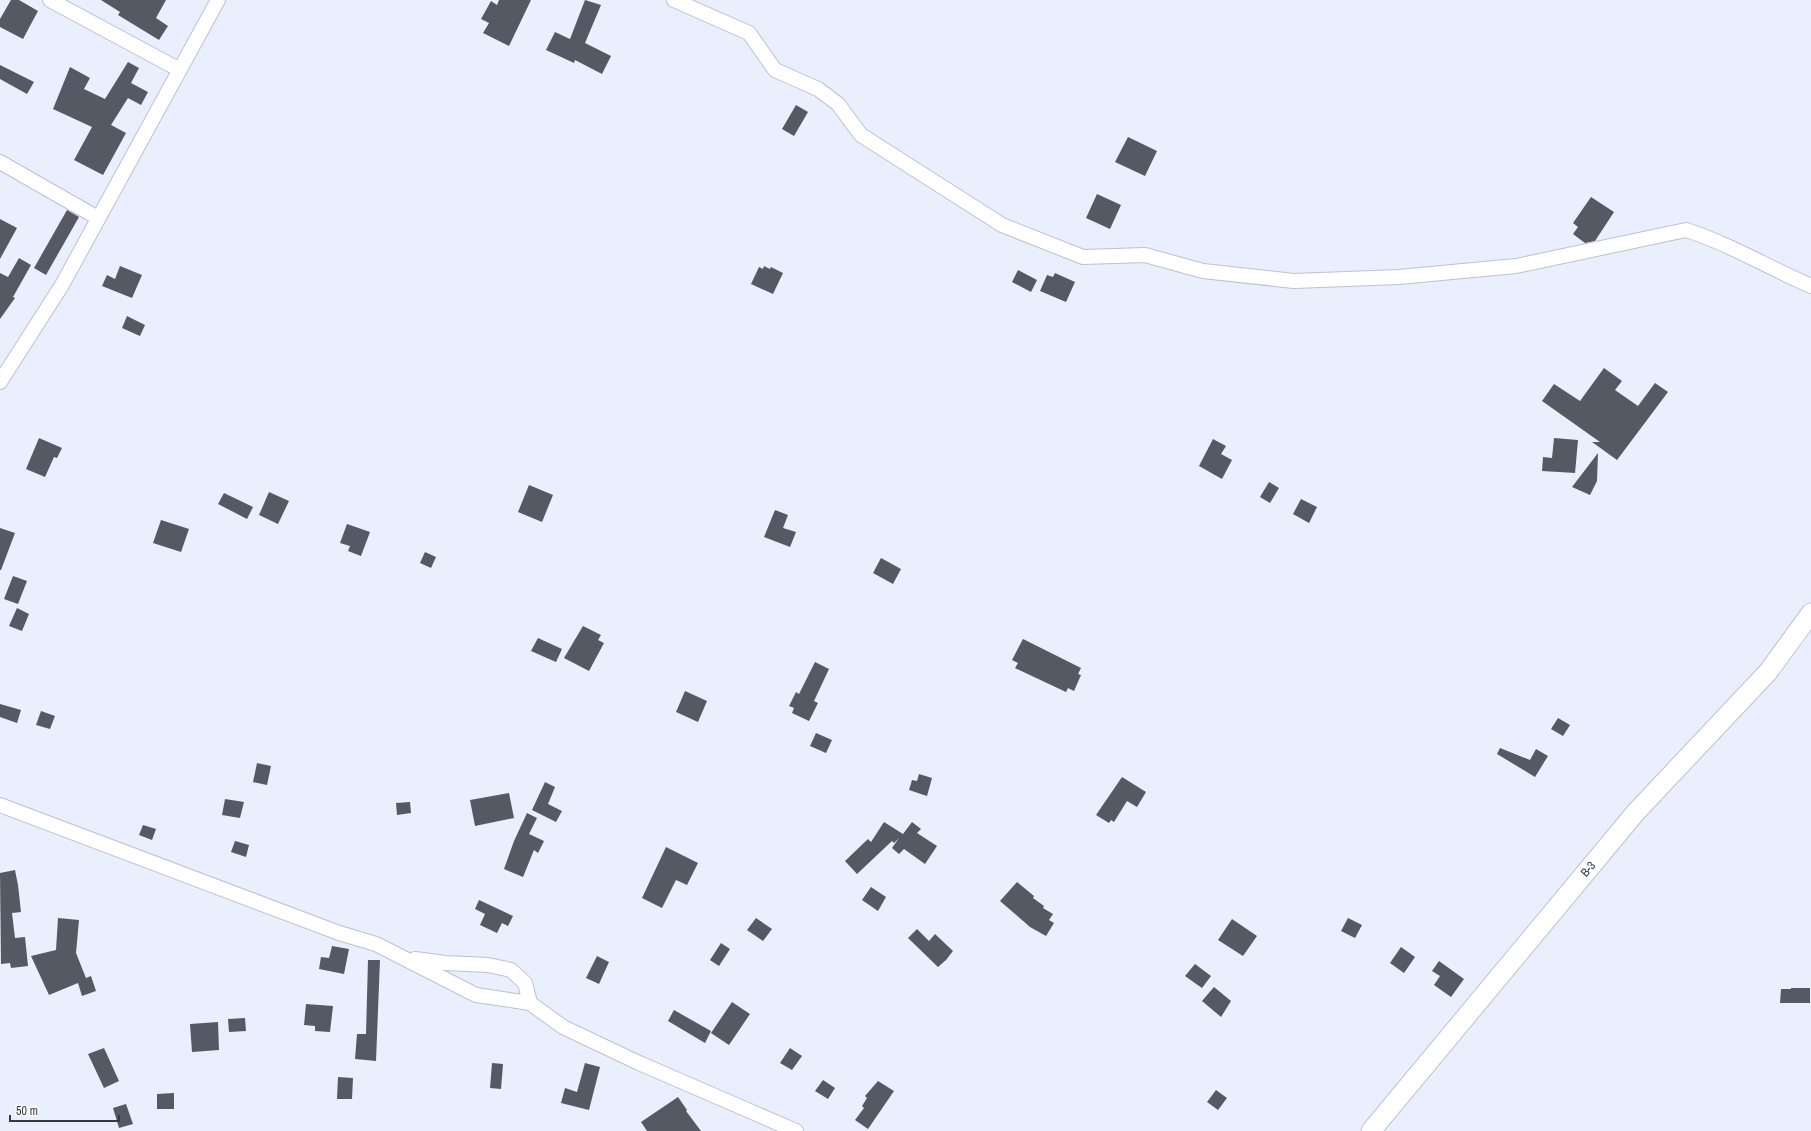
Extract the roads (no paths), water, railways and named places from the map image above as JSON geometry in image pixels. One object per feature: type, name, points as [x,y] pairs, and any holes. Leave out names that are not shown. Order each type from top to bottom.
[{"type":"main road","name":"B-3","points":[[1371,1131],[1636,812],[1768,672],[1811,613]]},
{"type":"street","points":[[50,0],[180,70]]},
{"type":"street","points":[[0,382],[62,285],[218,0]]},
{"type":"street","points":[[674,0],[749,33],[775,70],[818,88],[838,104],[861,135],[1002,225],[1083,257],[1145,255],[1203,271],[1294,281],[1399,277],[1516,266],[1686,230],[1713,239],[1785,275],[1811,286]]},
{"type":"street","points":[[0,162],[98,218]]},
{"type":"street","points":[[0,805],[331,930],[376,944],[476,995],[530,1003],[563,1026],[632,1060],[796,1131]]},
{"type":"street","points":[[402,958],[444,963],[488,965],[511,970],[525,983],[530,1003]]}]
